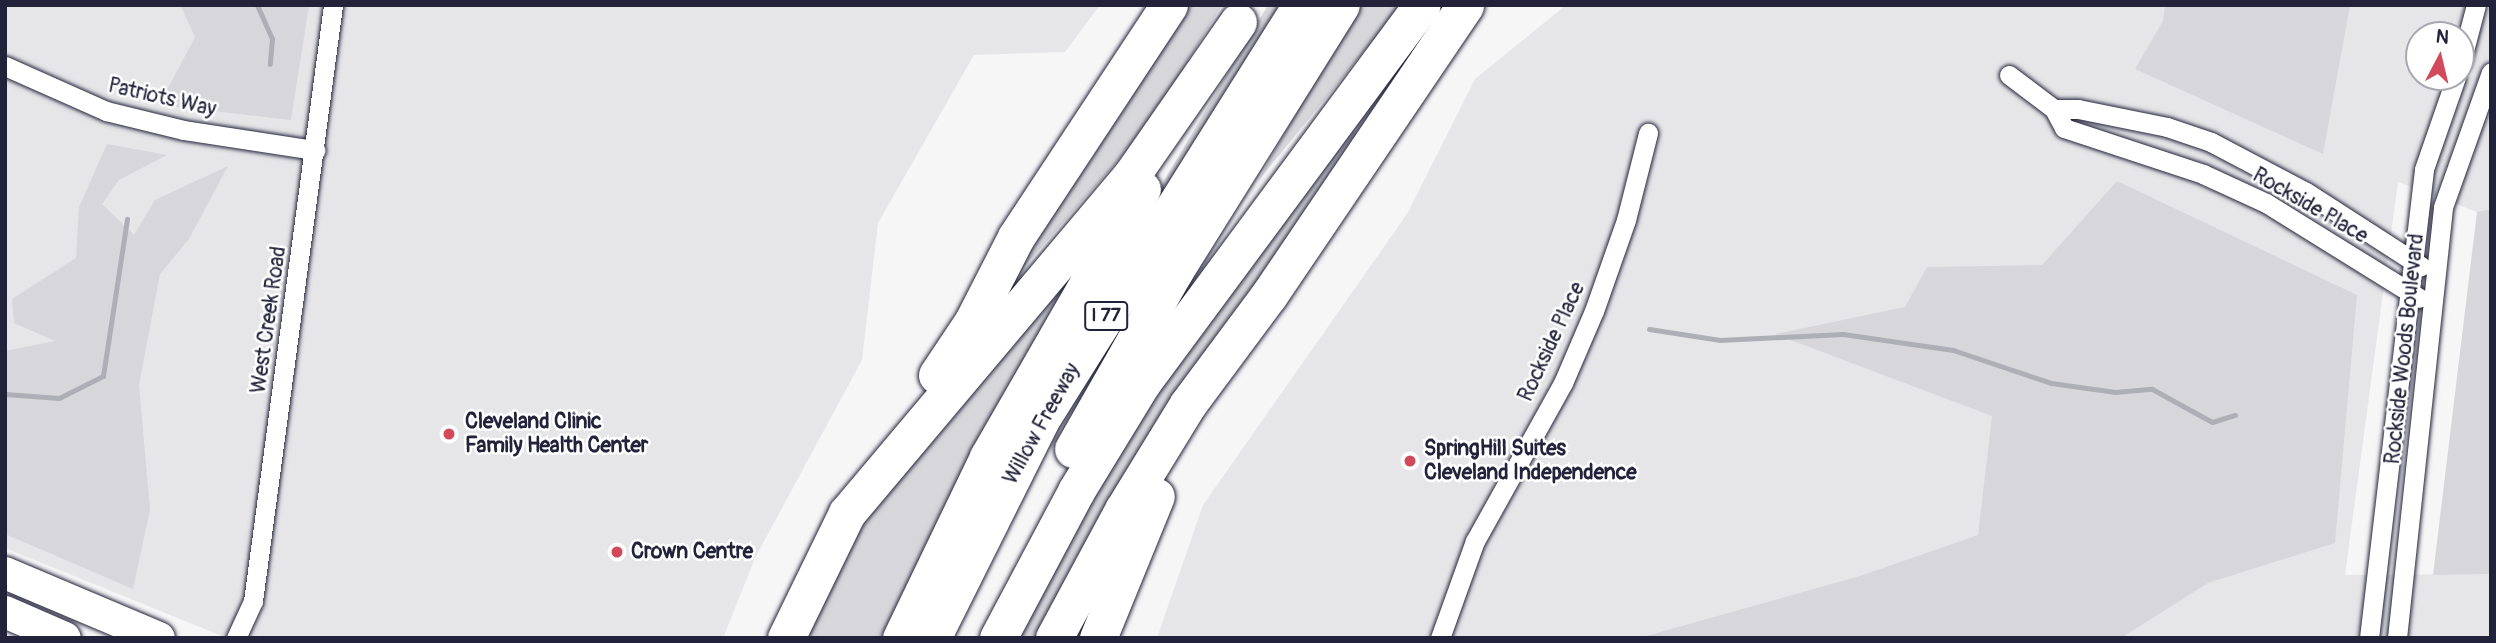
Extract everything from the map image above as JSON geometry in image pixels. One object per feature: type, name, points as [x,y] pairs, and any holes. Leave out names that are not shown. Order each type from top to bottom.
[{"type":"highway","points":[[786,638],[847,513],[973,321],[1016,237],[1169,5]]},
{"type":"highway","name":"Willow Freeway","points":[[932,638],[1040,421],[1301,5]]},
{"type":"highway","name":"Willow Freeway","points":[[978,638],[1112,379],[1341,5]]},
{"type":"highway","points":[[998,638],[1076,491],[1142,383],[1422,5]]},
{"type":"highway","points":[[1054,638],[1162,445],[1217,360],[1269,295],[1399,107],[1465,5]]},
{"type":"highway","points":[[1399,107],[1488,5]]},
{"type":"highway","points":[[847,513],[1133,173],[1242,13]]},
{"type":"highway","points":[[901,638],[988,457],[1242,13]]},
{"type":"highway","points":[[1098,638],[1131,550],[1163,482],[1269,295]]},
{"type":"main road","points":[[5,573],[159,638]]},
{"type":"main road","points":[[5,612],[65,638]]},
{"type":"street","name":"West Creek Road","points":[[236,638],[254,601],[333,5]]},
{"type":"street","name":"Patriots Way","points":[[5,66],[106,111],[184,130],[315,150]]},
{"type":"street","name":"Rockside Woods Boulevard","points":[[2397,638],[2444,207],[2452,172],[2491,72]]},
{"type":"street","name":"Rockside Place","points":[[2009,75],[2054,109],[2064,128],[2159,159],[2266,203],[2409,294],[2433,303]]},
{"type":"street","name":"Rockside Woods Boulevard","points":[[2370,638],[2424,169],[2451,91]]},
{"type":"street","points":[[2054,109],[2078,108],[2167,127],[2264,168],[2437,275]]},
{"type":"street","points":[[2159,159],[2167,127]]},
{"type":"street","name":"Rockside Place","points":[[1440,638],[1475,541],[1563,383],[1594,311],[1626,220],[1648,132]]},
{"type":"shaded area","points":[[5,5],[1100,5],[1065,52],[974,55],[878,223],[862,360],[755,558],[723,638],[227,638],[5,548]]},
{"type":"shaded area","points":[[180,5],[309,5],[291,120],[159,105],[195,37]]},
{"type":"shaded area","points":[[1179,5],[1222,5],[1161,105],[1127,150],[1002,292]]},
{"type":"shaded area","points":[[1268,5],[1285,5],[1089,306],[1177,159]]},
{"type":"shaded area","points":[[1361,5],[1402,5],[1258,181],[1302,102]]},
{"type":"shaded area","points":[[1566,5],[2491,5],[2491,209],[2477,212],[2398,182],[2345,575],[2491,574],[2491,638],[1157,638],[1203,505],[1407,214],[1475,79]]},
{"type":"shaded area","points":[[2165,5],[2350,5],[2323,154],[2135,69],[2163,21]]},
{"type":"shaded area","points":[[1351,129],[1359,136],[1043,638],[1018,638],[1094,494],[1154,396]]},
{"type":"shaded area","points":[[107,144],[167,155],[119,180],[102,204],[134,235],[155,200],[228,166],[189,239],[160,274],[139,385],[150,510],[133,589],[5,534],[5,351],[55,341],[14,323],[12,299],[76,258],[79,207]]},
{"type":"shaded area","points":[[2117,181],[2357,295],[2335,543],[2208,583],[2121,638],[1639,638],[1860,576],[1978,535],[1992,416],[1775,334],[1905,307],[1927,267],[2042,265]]},
{"type":"shaded area","points":[[2491,209],[2491,574],[2433,575],[2477,212]]},
{"type":"shaded area","points":[[1098,232],[882,638],[801,638],[844,550],[898,469]]},
{"type":"waterway","points":[[257,5],[272,39],[270,64]]},
{"type":"waterway","points":[[5,394],[59,398],[103,376],[127,219]]},
{"type":"waterway","points":[[1649,329],[1720,340],[1843,334],[1953,350],[2051,383],[2115,392],[2152,389],[2212,422],[2235,415]]},
{"type":"place","name":"Cleveland Clinic Family Health Center","points":[[449,434]]},
{"type":"place","name":"SpringHill Suites Cleveland Independence","points":[[1410,461]]},
{"type":"place","name":"Crown Centre","points":[[617,552]]}]
